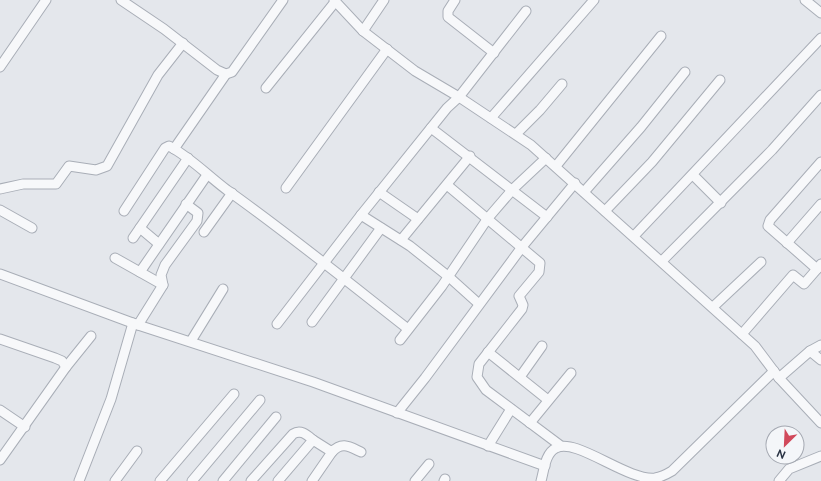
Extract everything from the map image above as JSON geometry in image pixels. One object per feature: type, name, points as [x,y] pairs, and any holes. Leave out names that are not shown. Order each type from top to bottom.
[{"type":"street","points":[[0,67],[46,0]]},
{"type":"street","points":[[121,0],[217,70],[226,74]]},
{"type":"street","points":[[174,149],[226,74],[232,72],[283,0]]},
{"type":"street","points":[[363,31],[384,0]]},
{"type":"street","points":[[455,0],[448,11],[448,18],[494,52]]},
{"type":"street","points":[[491,118],[594,0]]},
{"type":"street","points":[[805,0],[821,13]]},
{"type":"street","points":[[266,88],[335,1],[363,31],[415,71],[460,97],[516,134],[556,166],[755,346],[776,374],[821,423]]},
{"type":"street","points":[[277,324],[361,214],[452,103],[460,97],[526,11]]},
{"type":"street","points":[[556,166],[661,36]]},
{"type":"street","points":[[634,236],[821,38]]},
{"type":"street","points":[[0,189],[23,184],[56,184],[69,166],[96,170],[107,166],[158,74],[182,43]]},
{"type":"street","points":[[286,188],[387,49]]},
{"type":"street","points":[[584,192],[641,127],[685,72]]},
{"type":"street","points":[[605,211],[652,162],[720,80]]},
{"type":"street","points":[[516,134],[562,84]]},
{"type":"street","points":[[662,261],[772,150],[821,95]]},
{"type":"street","points":[[431,128],[470,156],[547,217]]},
{"type":"street","points":[[124,211],[165,148],[169,146],[188,158],[207,175],[294,238],[324,264],[408,329]]},
{"type":"street","points":[[401,240],[470,156]]},
{"type":"street","points":[[133,238],[188,158]]},
{"type":"street","points":[[400,340],[449,277],[488,218],[513,189],[546,158]]},
{"type":"street","points":[[742,334],[793,275],[804,284],[819,267],[771,230],[768,223],[821,162]]},
{"type":"street","points":[[140,272],[207,175]]},
{"type":"street","points":[[693,175],[721,203]]},
{"type":"street","points":[[397,413],[425,378],[522,247],[575,183]]},
{"type":"street","points":[[447,185],[540,263],[541,268],[520,294],[519,298],[523,305],[522,309],[479,364],[477,376],[486,390],[551,437],[561,446]]},
{"type":"street","points":[[379,192],[418,219]]},
{"type":"street","points":[[204,232],[232,193]]},
{"type":"street","points":[[79,481],[111,399],[135,324],[163,286],[161,275],[165,265],[198,221],[198,213],[186,204]]},
{"type":"street","points":[[787,243],[821,204]]},
{"type":"street","points":[[0,210],[32,228]]},
{"type":"street","points":[[361,214],[401,240],[449,277],[479,304]]},
{"type":"street","points":[[140,228],[159,244]]},
{"type":"street","points":[[312,322],[382,228]]},
{"type":"street","points":[[115,258],[163,286]]},
{"type":"street","points":[[713,307],[761,262]]},
{"type":"street","points":[[0,274],[135,324],[268,366],[545,466]]},
{"type":"street","points":[[191,341],[223,289]]},
{"type":"street","points":[[0,460],[25,427],[66,367],[91,336]]},
{"type":"street","points":[[1,342],[55,358],[62,361],[66,367]]},
{"type":"street","points":[[541,481],[550,453],[555,448],[561,446],[574,448],[614,467],[646,478],[654,478],[665,475],[679,466],[776,374],[821,345]]},
{"type":"street","points":[[520,377],[542,346]]},
{"type":"street","points":[[810,351],[821,360]]},
{"type":"street","points":[[488,352],[548,400]]},
{"type":"street","points":[[530,423],[572,373]]},
{"type":"street","points":[[160,481],[234,394]]},
{"type":"street","points":[[192,481],[260,400]]},
{"type":"street","points":[[488,446],[511,409]]},
{"type":"street","points":[[0,410],[25,427]]},
{"type":"street","points":[[223,481],[276,417]]},
{"type":"street","points":[[251,481],[296,432],[302,432],[332,452]]},
{"type":"street","points":[[278,481],[313,440]]},
{"type":"street","points":[[312,481],[337,446],[343,444],[362,452]]},
{"type":"street","points":[[115,481],[137,451]]},
{"type":"street","points":[[779,481],[789,470],[821,456]]},
{"type":"street","points":[[416,481],[428,464]]}]
